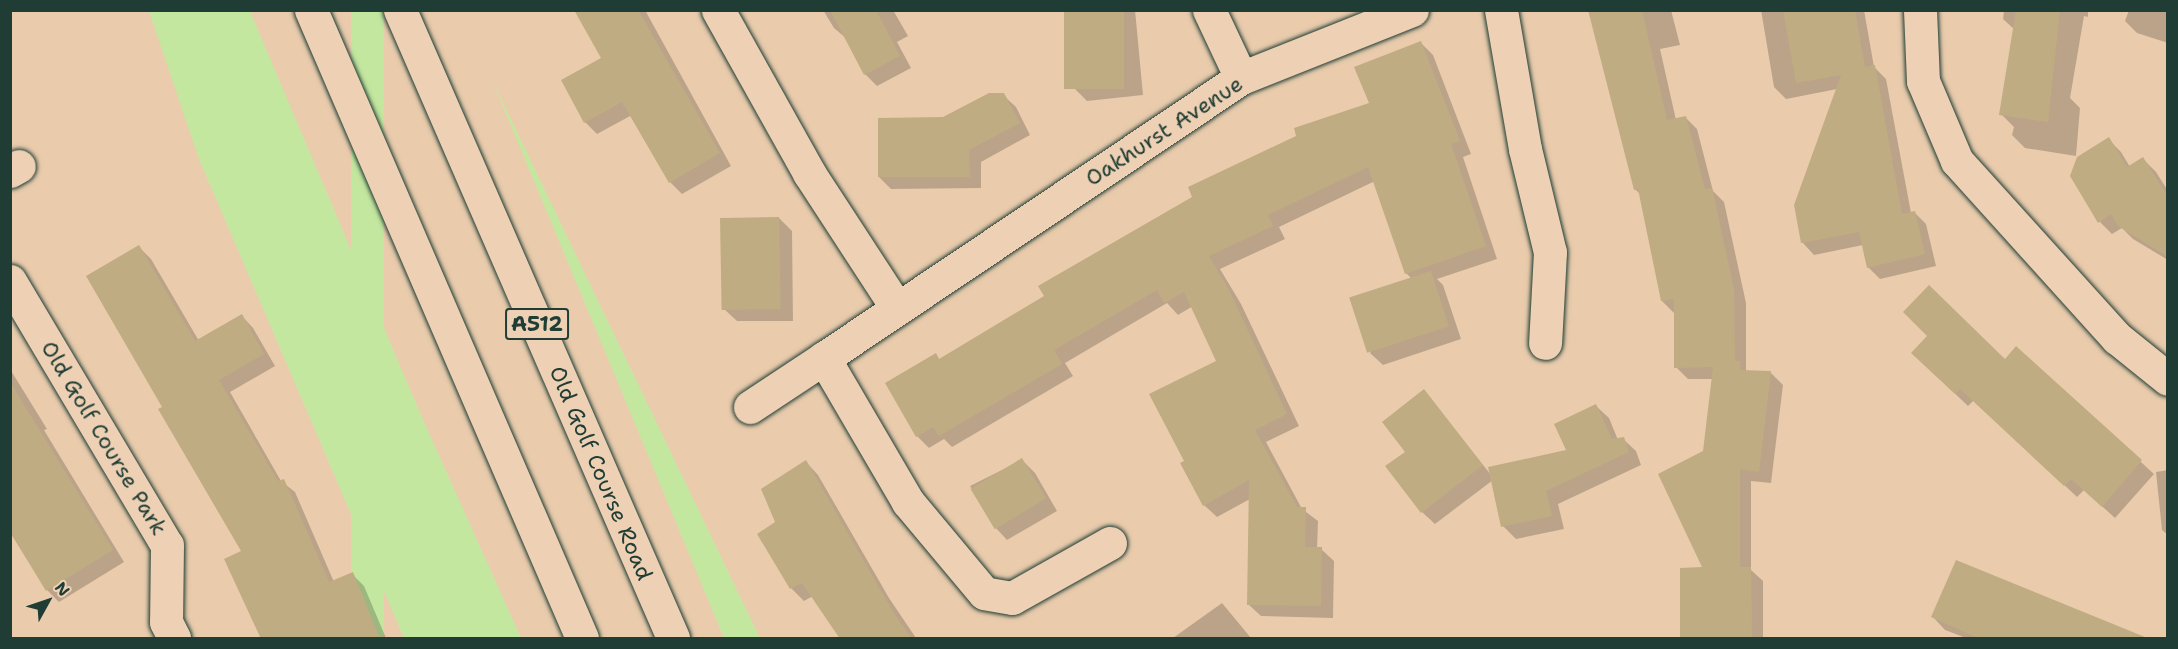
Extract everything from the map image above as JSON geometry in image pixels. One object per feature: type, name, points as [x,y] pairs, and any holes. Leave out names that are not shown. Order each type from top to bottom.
[{"type":"main road","points":[[310,10],[582,639]]},
{"type":"main road","name":"Old Golf Course Road","points":[[400,10],[673,639]]},
{"type":"main road","points":[[718,10],[809,172],[897,308]]},
{"type":"main road","points":[[1209,10],[1241,78]]},
{"type":"main road","name":"Oakhurst Avenue","points":[[750,407],[1241,78],[1412,10]]},
{"type":"main road","points":[[1501,10],[1525,149],[1550,252],[1545,343]]},
{"type":"main road","points":[[1920,10],[1923,81],[1957,160],[2116,338],[2168,379]]},
{"type":"main road","name":"Old Golf Course Park","points":[[10,281],[167,545],[166,622],[174,639]]},
{"type":"main road","points":[[824,358],[908,502],[984,593],[1012,598],[1110,543]]},
{"type":"green space","points":[[149,11],[250,11],[420,413],[521,638],[404,638],[199,159]]},
{"type":"green space","points":[[351,11],[384,11],[384,638],[351,638]]},
{"type":"green space","points":[[492,80],[760,638],[724,638]]},
{"type":"building","points":[[574,10],[638,10],[720,153],[669,183],[622,102],[584,123],[561,80],[601,58]]},
{"type":"building","points":[[830,10],[876,10],[900,56],[864,75]]},
{"type":"building","points":[[1064,10],[1124,10],[1124,89],[1064,89]]},
{"type":"building","points":[[1588,10],[1642,10],[1667,120],[1686,116],[1705,189],[1712,188],[1734,289],[1735,361],[1740,361],[1740,370],[1771,371],[1759,472],[1740,469],[1740,567],[1751,567],[1752,639],[1680,639],[1680,568],[1702,567],[1658,474],[1703,451],[1713,367],[1674,368],[1674,299],[1661,301],[1638,189],[1634,190]]},
{"type":"building","points":[[1783,10],[1855,10],[1865,67],[1875,65],[1902,214],[1915,211],[1925,254],[1867,268],[1859,232],[1801,243],[1794,205],[1841,75],[1796,83]]},
{"type":"building","points":[[2016,10],[2060,10],[2048,122],[1999,115]]},
{"type":"building","points":[[1421,41],[1460,141],[1451,144],[1486,246],[1405,274],[1368,167],[1268,215],[1273,226],[1209,256],[1229,290],[1287,414],[1255,430],[1297,507],[1306,507],[1305,547],[1322,547],[1321,606],[1247,605],[1249,480],[1203,506],[1180,463],[1184,461],[1149,394],[1216,361],[1184,292],[1164,303],[1157,290],[1054,350],[1062,364],[939,436],[933,427],[916,437],[885,383],[936,353],[939,359],[1044,296],[1038,286],[1192,197],[1188,187],[1296,136],[1294,128],[1369,103],[1354,67]]},
{"type":"building","points":[[989,93],[1004,93],[1020,123],[969,150],[970,177],[878,177],[878,118],[943,117]]},
{"type":"building","points":[[2109,137],[2127,167],[2143,157],[2168,197],[2168,257],[2118,226],[2111,214],[2098,223],[2070,176],[2077,157]]},
{"type":"building","points":[[779,217],[781,309],[722,310],[720,218]]},
{"type":"building","points":[[139,245],[195,341],[242,314],[264,354],[219,380],[278,481],[284,479],[329,582],[353,572],[380,639],[261,639],[224,559],[241,551],[158,409],[162,407],[86,276]]},
{"type":"building","points":[[1431,271],[1449,326],[1367,353],[1349,298]]},
{"type":"building","points":[[1929,285],[2005,359],[2016,346],[2142,460],[2102,507],[2071,479],[2064,486],[1960,389],[1955,394],[1911,353],[1927,336],[1903,312]]},
{"type":"building","points":[[10,382],[113,550],[46,591],[10,532]]},
{"type":"building","points":[[1424,389],[1483,465],[1421,513],[1385,466],[1405,452],[1382,422]]},
{"type":"building","points":[[1596,404],[1612,439],[1624,437],[1629,452],[1546,491],[1552,516],[1501,527],[1488,467],[1566,450],[1554,424]]},
{"type":"building","points":[[1022,458],[1046,498],[995,529],[971,489]]},
{"type":"building","points":[[806,460],[893,612],[912,639],[840,639],[802,583],[790,589],[757,534],[775,522],[761,489]]},
{"type":"building","points":[[1956,560],[2145,637],[2145,639],[1980,639],[1931,617]]}]
